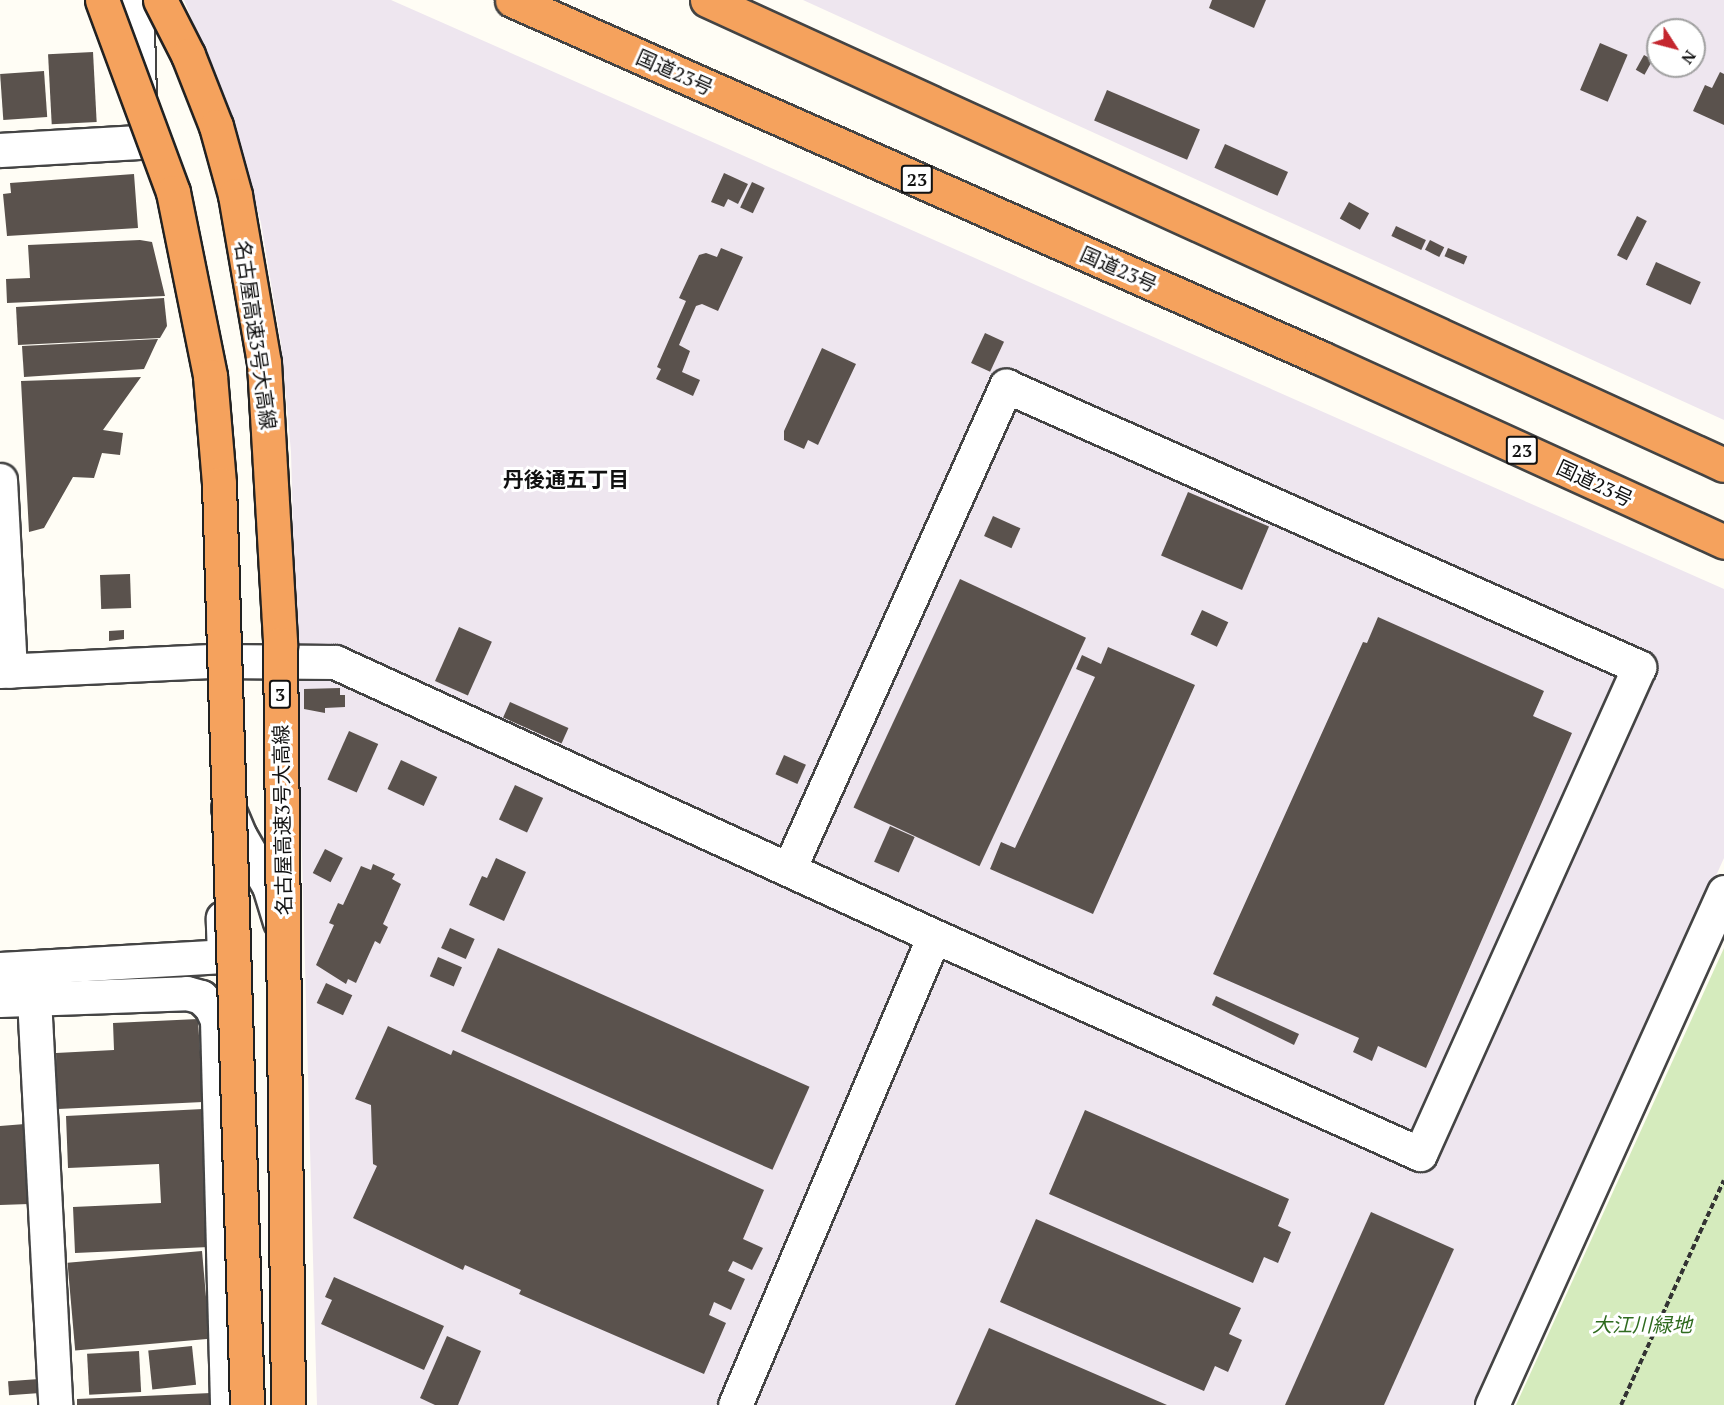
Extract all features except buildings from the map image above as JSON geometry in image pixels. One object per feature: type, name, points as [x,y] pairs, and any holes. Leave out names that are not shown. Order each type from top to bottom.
[{"type":"highway","points":[[102,0],[173,192],[210,376],[220,496],[247,1405]]},
{"type":"highway","name":"名古屋高速3号大高線","points":[[160,0],[188,55],[216,126],[235,195],[264,363],[280,644],[290,1405]]},
{"type":"highway","name":"国道23号","points":[[512,0],[1321,358],[1724,542]]},
{"type":"highway","points":[[707,0],[1357,295],[1724,465]]},
{"type":"highway","points":[[224,956],[237,965],[245,979],[258,1405]]},
{"type":"street","points":[[0,969],[224,956],[207,428],[199,352],[184,278],[140,142],[136,0]]},
{"type":"street","points":[[0,150],[140,142]]},
{"type":"street","points":[[0,480],[5,671],[216,661],[335,662],[934,936],[1420,1154],[1639,667],[1006,386],[789,869]]},
{"type":"street","points":[[219,762],[229,811],[279,908],[282,931],[290,1405]]},
{"type":"street","points":[[1492,1405],[1724,892]]},
{"type":"street","points":[[735,1405],[934,936]]},
{"type":"street","points":[[0,1000],[187,993],[201,997],[217,1020],[227,1405]]},
{"type":"street","points":[[34,998],[56,1405]]},
{"type":"path","points":[[1621,1405],[1724,1180]]},
{"type":"shaded area","points":[[184,0],[391,0],[1724,589],[1724,858],[1477,1405],[317,1405],[291,452],[281,343],[261,223],[240,141]]},
{"type":"shaded area","points":[[803,0],[1724,0],[1724,420]]},
{"type":"green space","name":"大江川緑地","points":[[1724,948],[1724,1405],[1516,1405]]},
{"type":"district","name":"丹後通五丁目","points":[[566,479]]}]
